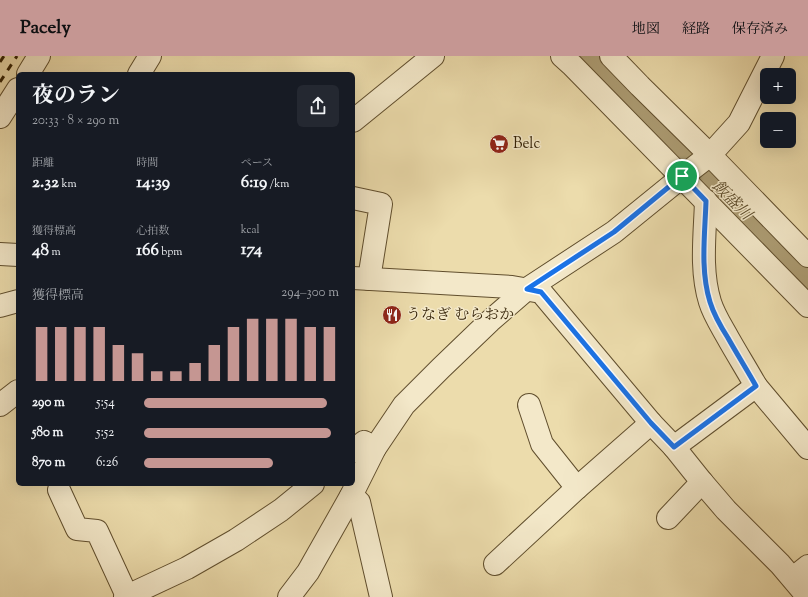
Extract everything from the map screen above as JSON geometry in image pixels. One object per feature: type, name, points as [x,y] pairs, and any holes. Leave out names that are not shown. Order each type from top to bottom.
[{"type":"street","points":[[29,72],[40,56]]},
{"type":"street","points":[[140,72],[150,56]]},
{"type":"street","points":[[355,119],[433,56]]},
{"type":"street","points":[[562,56],[682,176],[808,306]]},
{"type":"street","points":[[611,56],[808,256]]},
{"type":"street","points":[[289,597],[308,572],[351,496],[375,448],[404,404],[485,326],[527,289],[614,232],[710,155],[739,123],[774,56]]},
{"type":"street","points":[[0,117],[16,92]]},
{"type":"street","points":[[355,198],[381,204],[361,278],[512,287],[541,292],[726,510],[780,564],[800,572],[808,597]]},
{"type":"street","points":[[706,201],[704,258],[707,290],[710,303],[756,386],[808,448]]},
{"type":"street","points":[[0,254],[16,255]]},
{"type":"street","points":[[0,306],[16,302]]},
{"type":"street","points":[[674,447],[756,386]]},
{"type":"street","points":[[0,405],[16,393]]},
{"type":"street","points":[[529,405],[542,444],[577,488]]},
{"type":"street","points":[[495,564],[577,488],[651,423]]},
{"type":"street","points":[[355,450],[364,442],[375,448]]},
{"type":"street","points":[[668,518],[702,482]]},
{"type":"street","points":[[59,490],[77,529],[97,531],[126,597],[187,568],[236,540],[281,510],[311,486]]},
{"type":"street","points":[[351,496],[359,502],[381,597]]},
{"type":"waterway","name":"飯盛川","points":[[586,56],[808,278]]},
{"type":"railway","points":[[0,62],[4,56]]},
{"type":"railway","points":[[0,82],[17,56]]},
{"type":"place","name":"Belc","points":[[499,144]]},
{"type":"place","name":"うなぎ むらおか","points":[[392,315]]},
{"type":"route","points":[[682,176],[706,201],[704,258],[707,290],[710,303],[756,386],[674,447],[651,423],[541,292],[527,289],[614,232],[682,176]]}]
